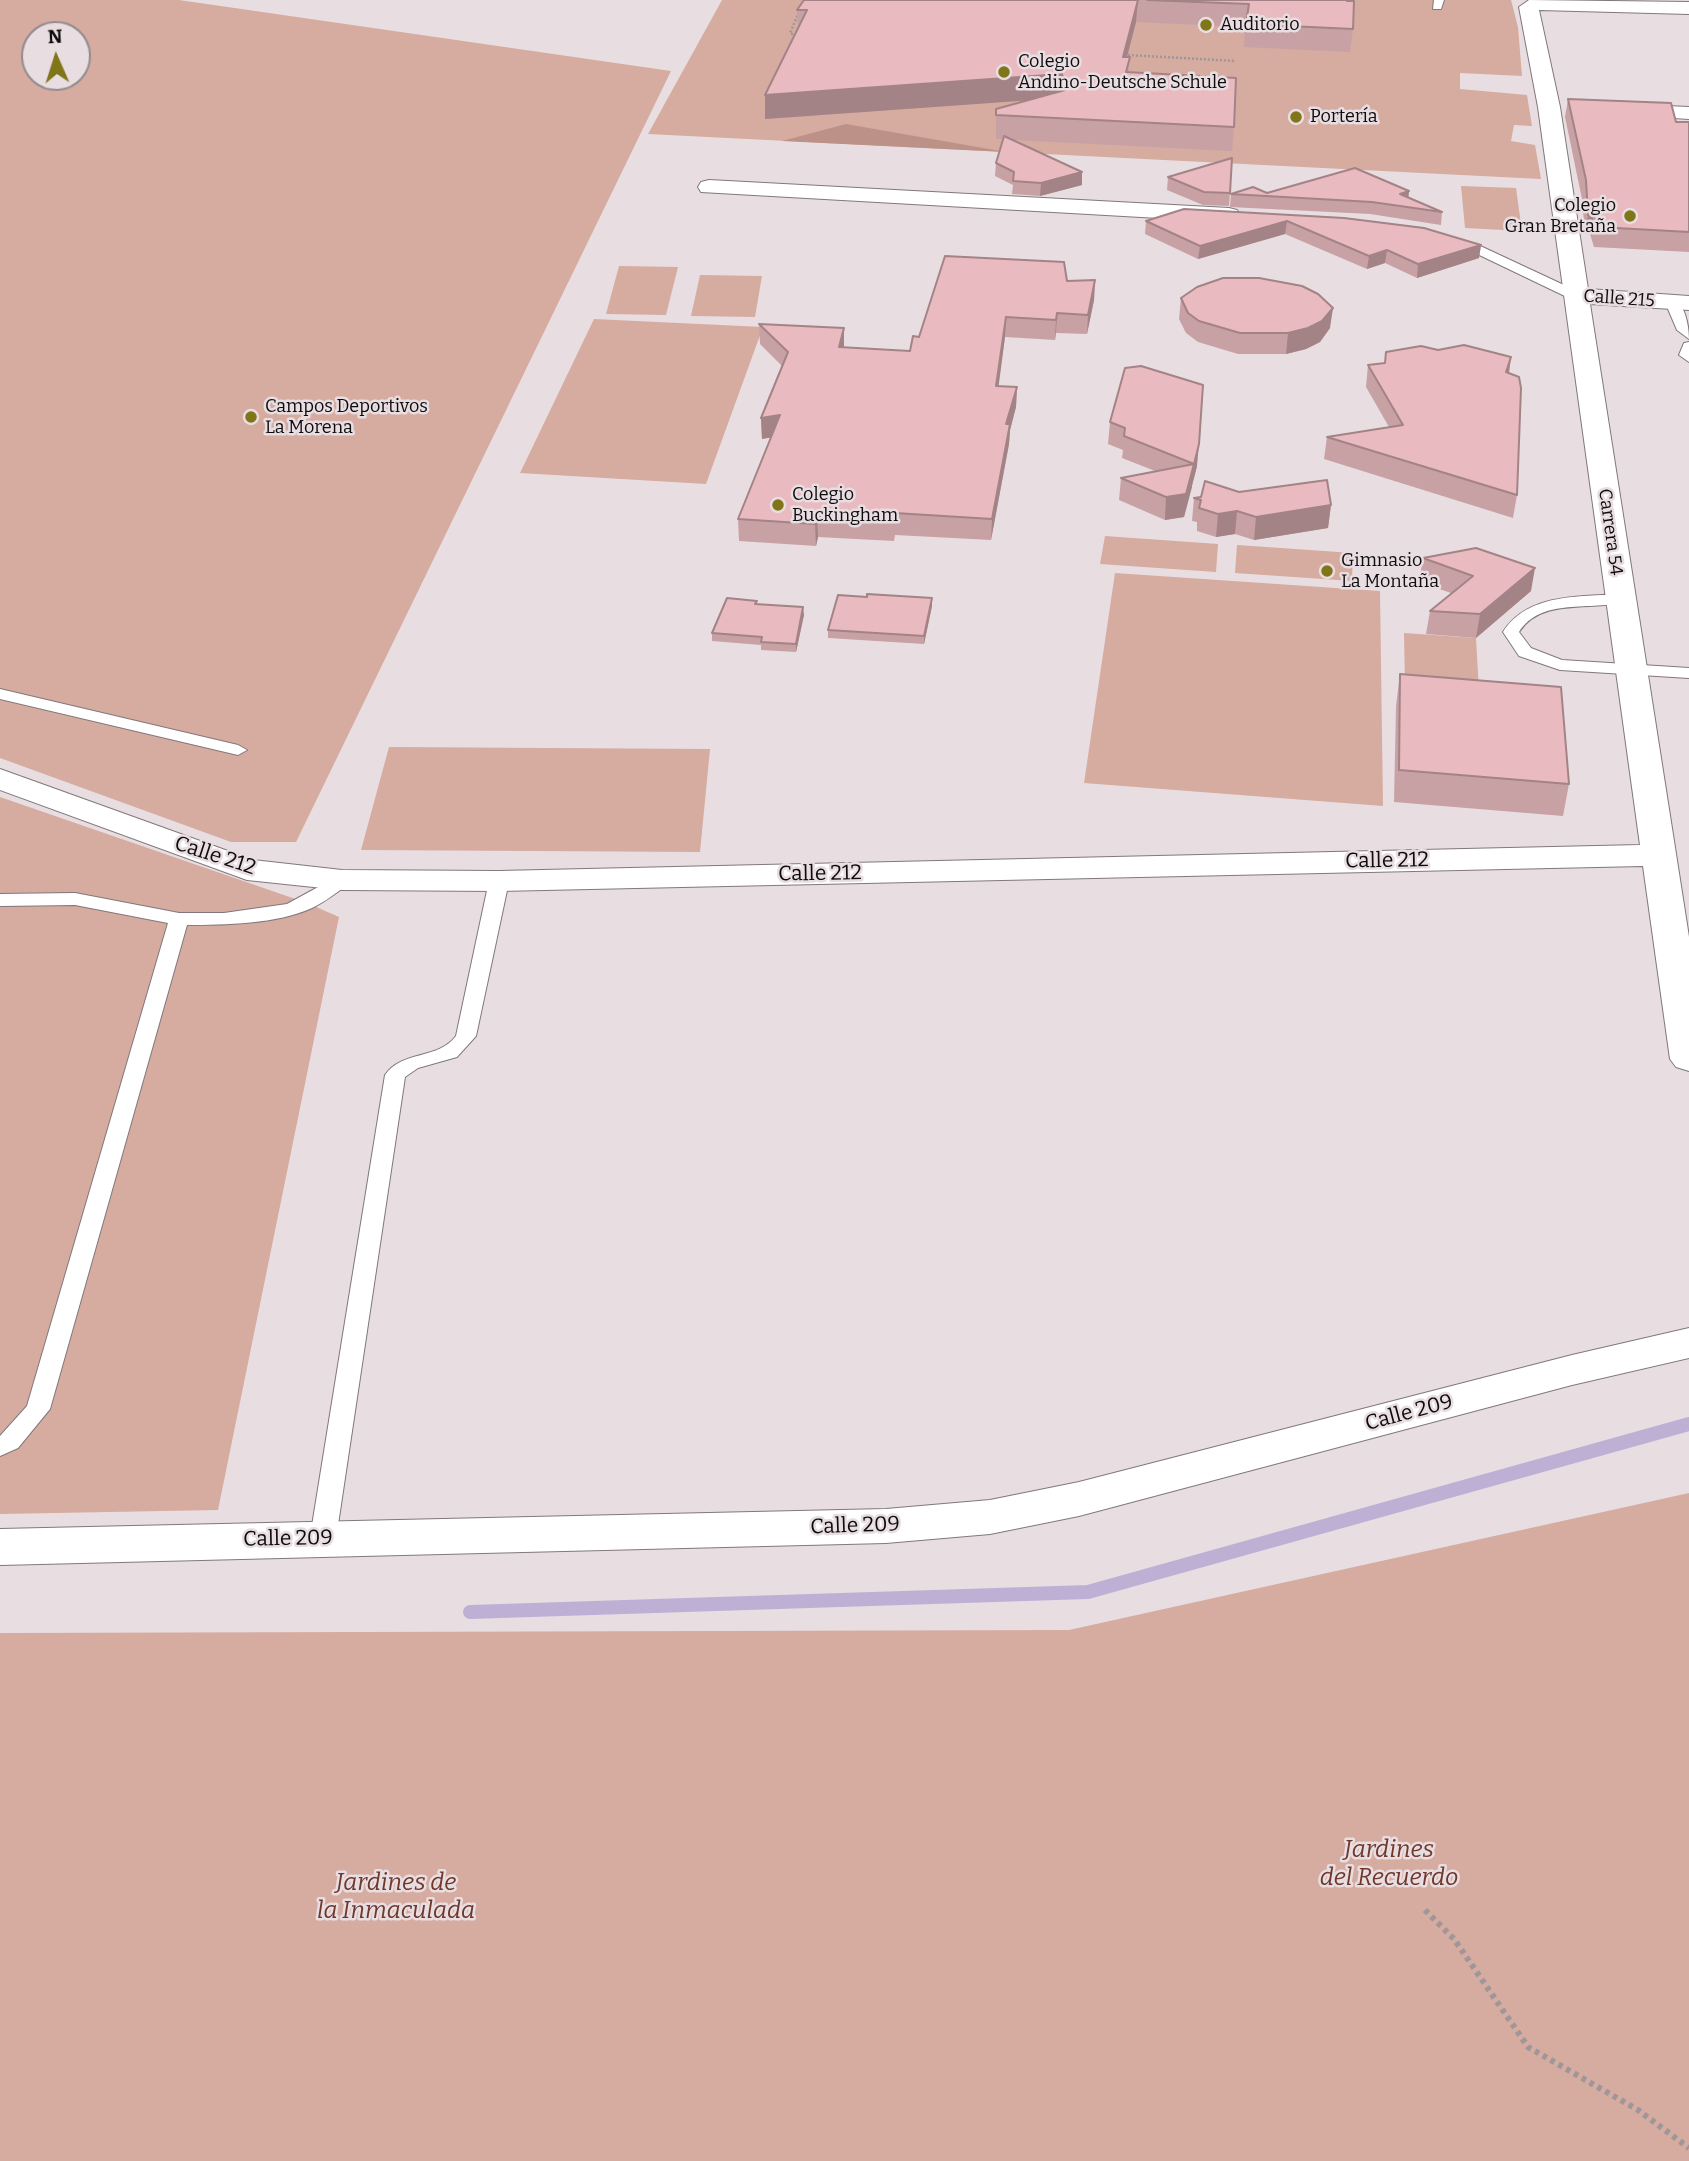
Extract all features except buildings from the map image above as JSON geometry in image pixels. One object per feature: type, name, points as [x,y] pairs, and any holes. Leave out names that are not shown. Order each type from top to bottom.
[{"type":"street","name":"Carrera 54","points":[[1689,8],[1530,5],[1563,108],[1576,296],[1689,1059]]},
{"type":"street","points":[[1605,110],[1689,113]]},
{"type":"street","points":[[709,187],[1254,217]]},
{"type":"street","name":"Calle 215","points":[[1576,296],[1681,303]]},
{"type":"street","name":"Calle 212","points":[[0,779],[247,870],[342,880],[499,881],[1658,855]]},
{"type":"street","name":"Calle 209","points":[[0,1546],[886,1526],[989,1517],[1079,1499],[1572,1370],[1689,1343]]},
{"type":"lane","name":"Calle 215","points":[[1467,244],[1576,296]]},
{"type":"lane","points":[[1681,303],[1684,330],[1689,335]]},
{"type":"lane","points":[[1689,346],[1686,355],[1689,358]]},
{"type":"lane","points":[[1620,599],[1537,609],[1523,615],[1511,632],[1525,652],[1560,665],[1689,673]]},
{"type":"lane","points":[[0,694],[238,750]]},
{"type":"lane","points":[[0,900],[75,899],[179,919],[224,919],[291,909],[307,903],[342,880]]},
{"type":"lane","points":[[323,1538],[395,1075],[408,1065],[446,1056],[460,1047],[468,1028],[499,881]]},
{"type":"lane","points":[[0,1447],[9,1442],[38,1409],[179,919]]},
{"type":"path","points":[[800,10],[790,33],[804,38]]},
{"type":"path","points":[[1128,55],[1236,61]]},
{"type":"path","points":[[1425,1910],[1454,1939],[1528,2047],[1638,2110],[1689,2148]]},
{"type":"green space","name":"Campos Deportivos La Morena","points":[[0,0],[179,0],[671,71],[296,842],[231,842],[0,758]]},
{"type":"green space","points":[[722,0],[1511,0],[1518,27],[1522,76],[1460,73],[1460,89],[1527,95],[1532,126],[1514,125],[1511,141],[1535,145],[1541,179],[648,134]]},
{"type":"green space","points":[[1461,186],[1516,188],[1522,231],[1465,228]]},
{"type":"green space","points":[[619,266],[678,267],[666,315],[606,314]]},
{"type":"green space","points":[[700,275],[762,276],[755,317],[691,316]]},
{"type":"green space","points":[[594,319],[763,327],[706,484],[520,473]]},
{"type":"green space","points":[[1105,536],[1218,544],[1216,572],[1100,564]]},
{"type":"green space","points":[[1237,545],[1353,553],[1352,581],[1235,573]]},
{"type":"green space","points":[[1115,573],[1380,591],[1383,806],[1084,783]]},
{"type":"green space","points":[[1404,633],[1476,638],[1479,691],[1405,686]]},
{"type":"green space","points":[[389,747],[710,749],[700,852],[361,850]]},
{"type":"green space","points":[[0,797],[307,903],[339,917],[218,1510],[0,1514]]},
{"type":"green space","name":"Jardines del Recuerdo","points":[[1689,1493],[1689,2161],[0,2161],[0,1633],[1069,1630]]},
{"type":"shaded area","points":[[846,124],[1006,152],[782,141]]},
{"type":"waterway","points":[[470,1612],[1088,1592],[1689,1424]]},
{"type":"place","name":"Auditorio","points":[[1206,25]]},
{"type":"place","name":"Colegio Andino-Deutsche Schule","points":[[1004,72]]},
{"type":"place","name":"Portería","points":[[1296,117]]},
{"type":"place","name":"Colegio Gran Bretaña","points":[[1630,216]]},
{"type":"place","name":"Campos Deportivos La Morena","points":[[251,417]]},
{"type":"place","name":"Colegio Buckingham","points":[[778,505]]},
{"type":"place","name":"Gimnasio La Montaña","points":[[1327,571]]},
{"type":"park label","name":"Jardines de la Inmaculada","points":[[396,1897]]}]
